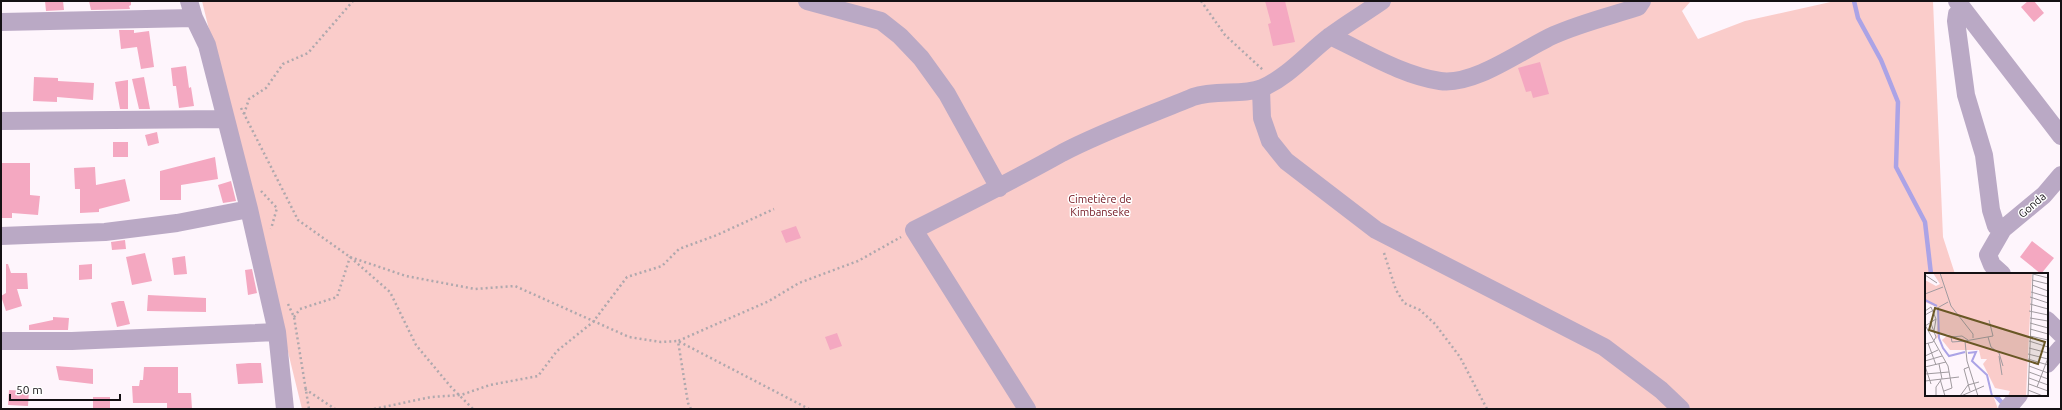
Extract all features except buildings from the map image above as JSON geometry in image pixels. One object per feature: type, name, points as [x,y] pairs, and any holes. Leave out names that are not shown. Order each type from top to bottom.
[{"type":"street","points":[[189,1],[194,18],[207,45],[249,209],[277,332],[285,409]]},
{"type":"street","points":[[807,1],[881,21],[900,36],[921,58],[947,94],[999,188]]},
{"type":"street","points":[[1027,409],[914,230],[999,188],[1062,153],[1131,122],[1196,96],[1222,91],[1246,91],[1261,88],[1277,80],[1330,36],[1382,1]]},
{"type":"street","points":[[1330,36],[1374,58],[1417,76],[1441,82],[1475,75],[1512,58],[1554,35],[1638,7],[1642,2]]},
{"type":"street","points":[[1960,5],[2061,136]]},
{"type":"street","points":[[1960,5],[1956,21],[1966,95],[1984,155],[1991,210],[1996,226],[2001,229],[1988,255],[1992,264],[2001,273]]},
{"type":"street","points":[[1,22],[194,18]]},
{"type":"street","points":[[1261,88],[1262,118],[1270,141],[1286,160],[1376,230],[1604,347],[1660,390],[1681,409]]},
{"type":"street","points":[[1,122],[226,119]]},
{"type":"street","name":"Gonda","points":[[2001,229],[2044,195],[2061,175]]},
{"type":"street","points":[[1,236],[105,232],[177,223],[249,209]]},
{"type":"street","points":[[2048,321],[2061,334]]},
{"type":"street","points":[[1,341],[72,341],[277,332]]},
{"type":"street","points":[[2048,363],[2061,348]]},
{"type":"street","points":[[2006,409],[2018,396]]},
{"type":"path","points":[[244,114],[249,99],[266,88],[283,64],[308,53],[353,1]]},
{"type":"path","points":[[1202,1],[1225,35],[1253,62],[1277,80]]},
{"type":"path","points":[[240,107],[298,220],[350,257],[390,292],[416,345],[451,387],[461,395],[473,409]]},
{"type":"path","points":[[374,409],[430,397],[461,395],[490,385],[538,376],[557,351],[593,322],[627,277],[662,266],[679,249],[717,235],[774,209]]},
{"type":"path","points":[[350,257],[406,276],[475,289],[515,286],[629,338],[661,342],[678,341],[769,301],[799,283],[858,261],[914,230]]},
{"type":"path","points":[[1376,230],[1396,290],[1404,303],[1420,310],[1435,324],[1460,357],[1487,409]]},
{"type":"path","points":[[277,332],[294,317],[300,309],[337,297],[350,257]]},
{"type":"path","points":[[678,341],[688,403],[691,409]]},
{"type":"path","points":[[678,341],[809,409]]},
{"type":"path","points":[[305,389],[335,409]]},
{"type":"green space","name":"Cimetière de Kimbanseke","points":[[202,1],[1691,1],[1682,11],[1698,39],[1745,21],[1835,1],[1933,1],[1943,237],[1955,273],[1925,273],[1925,396],[1993,396],[1998,409],[302,409]]},
{"type":"waterway","points":[[1854,1],[1858,18],[1881,60],[1898,102],[1896,167],[1925,222],[1931,273]]},
{"type":"waterway","points":[[1996,396],[2005,406]]}]
